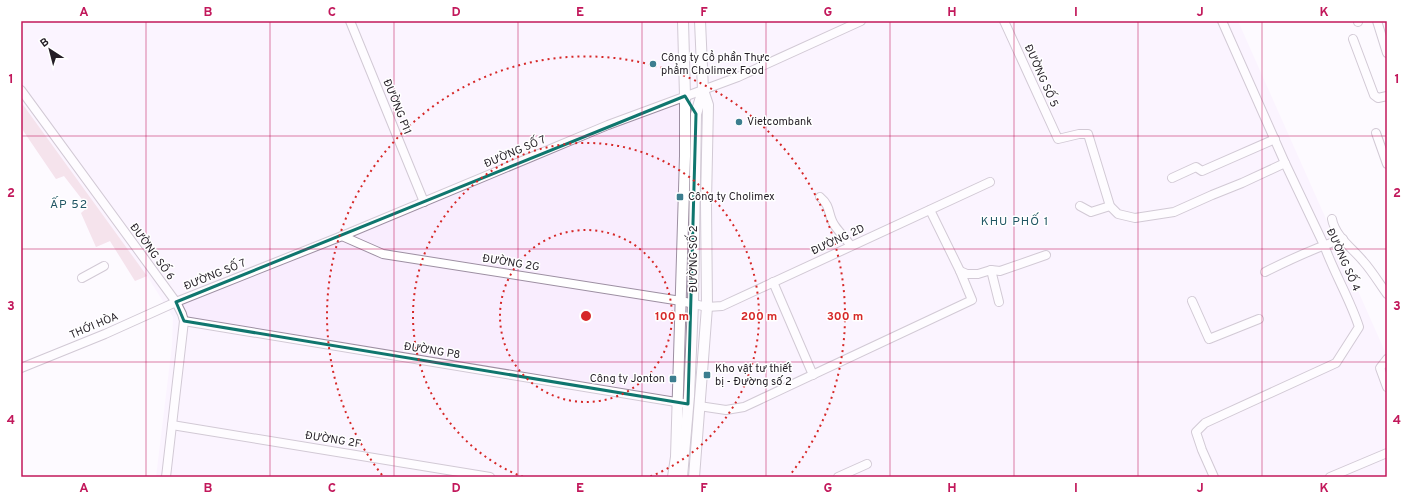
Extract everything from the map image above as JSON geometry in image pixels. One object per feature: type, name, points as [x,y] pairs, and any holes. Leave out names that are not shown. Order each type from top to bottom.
[{"type":"main road","name":"ĐƯỜNG SỐ 2","points":[[673,477],[676,457],[686,96],[683,21]]},
{"type":"main road","name":"ĐƯỜNG SỐ 2","points":[[694,477],[706,307],[708,105],[703,90],[700,21]]},
{"type":"main road","name":"ĐƯỜNG SỐ 2","points":[[682,477],[688,404],[693,304],[696,114],[703,90]]},
{"type":"main road","name":"ĐƯỜNG SỐ 2","points":[[686,96],[696,114]]},
{"type":"street","name":"ĐƯỜNG P11","points":[[350,21],[424,202]]},
{"type":"street","name":"ĐƯỜNG SỐ 7","points":[[176,302],[342,236],[608,126],[738,77],[862,21]]},
{"type":"street","name":"ĐƯỜNG SỐ 5","points":[[1004,21],[1058,139],[1079,134],[1088,134],[1110,206]]},
{"type":"street","name":"ĐƯỜNG SỐ 4","points":[[1214,477],[1196,432],[1205,423],[1336,363],[1358,327],[1354,313],[1324,245],[1285,163],[1222,21]]},
{"type":"street","points":[[1377,21],[1387,53]]},
{"type":"street","points":[[1354,39],[1374,95],[1378,98],[1387,96]]},
{"type":"street","name":"ĐƯỜNG SỐ 6","points":[[21,90],[176,302],[182,314],[184,321],[166,477]]},
{"type":"street","points":[[1376,133],[1387,164]]},
{"type":"street","points":[[1172,178],[1196,167],[1202,171],[1275,139]]},
{"type":"street","points":[[1080,206],[1091,212],[1110,206],[1118,214],[1135,218],[1174,212],[1285,163]]},
{"type":"street","name":"ĐƯỜNG 2D","points":[[693,304],[706,307],[722,306],[990,182]]},
{"type":"street","points":[[820,197],[827,204],[830,217],[834,225],[851,246]]},
{"type":"street","points":[[699,406],[726,410],[744,407],[972,300],[960,271],[930,210]]},
{"type":"street","points":[[1332,219],[1333,225],[1343,239],[1364,262],[1387,294]]},
{"type":"street","name":"ĐƯỜNG 2G","points":[[342,236],[383,254],[693,304]]},
{"type":"street","points":[[1265,272],[1324,245],[1343,239]]},
{"type":"street","points":[[960,271],[967,274],[978,274],[991,270],[1000,271],[1046,256]]},
{"type":"street","points":[[82,278],[104,266]]},
{"type":"street","points":[[991,270],[999,302]]},
{"type":"street","points":[[773,282],[813,375]]},
{"type":"street","points":[[1192,301],[1209,339],[1258,319]]},
{"type":"street","name":"THỚI HÒA","points":[[21,368],[105,334],[176,302]]},
{"type":"street","name":"ĐƯỜNG P8","points":[[184,321],[688,404]]},
{"type":"street","points":[[1387,359],[1380,368],[1387,387]]},
{"type":"street","name":"ĐƯỜNG 2F","points":[[172,425],[490,477]]},
{"type":"street","points":[[1330,477],[1387,453]]},
{"type":"street","points":[[838,477],[866,464]]},
{"type":"highlighted area","points":[[685,96],[696,114],[688,404],[184,321],[176,302]]},
{"type":"shaded area","points":[[21,21],[1238,21],[1387,356],[1387,477],[156,477],[172,345],[173,317],[147,276],[135,281],[110,241],[96,247],[81,213],[88,207],[64,176],[56,179],[21,127]]},
{"type":"shaded area","points":[[21,102],[147,276],[135,281],[110,241],[96,247],[81,213],[88,207],[64,176],[56,179],[24,132],[21,126]]},
{"type":"place","name":"Công ty Cổ phần Thực phẩm Cholimex Food","points":[[653,64]]},
{"type":"place","name":"Vietcombank","points":[[739,122]]},
{"type":"place","name":"Công ty Cholimex","points":[[680,197]]},
{"type":"place","name":"Kho vật tư thiết bị - Đường số 2","points":[[707,375]]},
{"type":"place","name":"Công ty Jonton","points":[[673,379]]},
{"type":"district","name":"ẤP 52","points":[[69,205]]},
{"type":"district","name":"KHU PHỐ 1","points":[[1015,222]]}]
